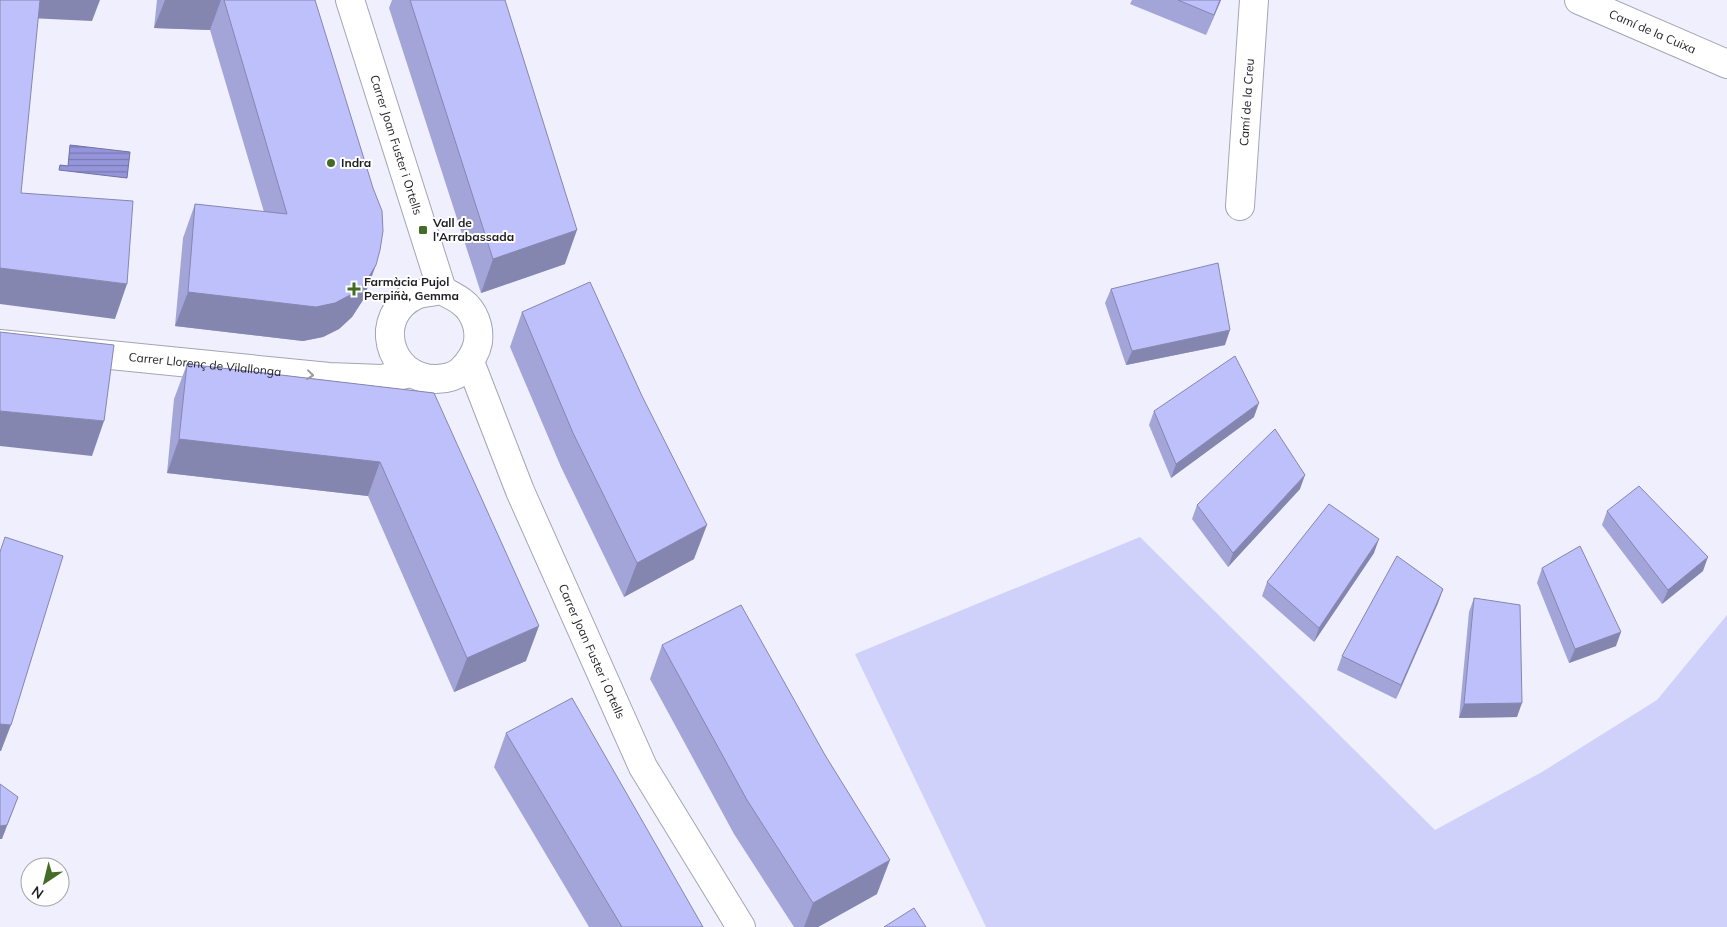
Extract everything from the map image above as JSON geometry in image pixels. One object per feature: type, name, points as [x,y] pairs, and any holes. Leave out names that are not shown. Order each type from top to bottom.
[{"type":"street","name":"Carrer Joan Fuster i Ortells","points":[[350,0],[442,290]]},
{"type":"street","name":"Camí de la Creu","points":[[1240,206],[1254,0]]},
{"type":"street","name":"Camí de la Cuixa","points":[[1578,0],[1727,64]]},
{"type":"street","points":[[442,290],[462,302],[473,313],[476,320],[477,349],[470,362],[458,374],[443,379],[426,379],[411,374],[399,363],[390,342],[390,332],[394,317],[404,304],[417,295],[442,290]]},
{"type":"street","name":"Carrer Llorenç de Vilallonga","points":[[0,344],[329,377],[382,379],[411,374]]},
{"type":"street","name":"Carrer Joan Fuster i Ortells","points":[[470,362],[520,491],[644,767],[741,927]]},
{"type":"shaded area","points":[[1140,537],[1435,830],[1542,772],[1657,700],[1727,615],[1727,927],[986,927],[855,654]]},
{"type":"water","points":[[70,145],[130,152],[127,178],[59,170],[60,165],[68,166]]},
{"type":"building","points":[[0,0],[40,0],[21,193],[133,201],[127,284],[0,268]]},
{"type":"building","points":[[224,0],[315,0],[373,188],[382,211],[383,231],[376,265],[365,283],[352,294],[335,303],[316,307],[188,292],[195,204],[287,214]]},
{"type":"building","points":[[410,0],[505,0],[577,230],[493,259]]},
{"type":"building","points":[[1178,0],[1220,0],[1214,15]]},
{"type":"building","points":[[1218,263],[1230,330],[1132,351],[1111,289]]},
{"type":"building","points":[[590,282],[642,396],[707,525],[637,563],[573,433],[522,312]]},
{"type":"building","points":[[0,332],[114,345],[104,421],[0,411]]},
{"type":"building","points":[[1235,356],[1259,403],[1176,464],[1154,411]]},
{"type":"building","points":[[187,364],[434,393],[539,626],[467,658],[380,462],[179,439]]},
{"type":"building","points":[[1275,429],[1305,475],[1233,553],[1197,505]]},
{"type":"building","points":[[1639,486],[1708,557],[1668,590],[1607,511]]},
{"type":"building","points":[[1329,504],[1379,539],[1319,628],[1267,582]]},
{"type":"building","points":[[5,537],[63,556],[11,725],[0,724],[0,552]]},
{"type":"building","points":[[1580,546],[1621,632],[1575,649],[1542,568]]},
{"type":"building","points":[[1397,556],[1443,589],[1401,685],[1342,656]]},
{"type":"building","points":[[1474,598],[1520,605],[1522,703],[1464,704]]},
{"type":"building","points":[[741,605],[825,755],[890,860],[813,903],[747,800],[662,645]]},
{"type":"building","points":[[572,698],[703,927],[622,927],[506,733]]},
{"type":"building","points":[[0,784],[18,797],[7,825],[0,826]]},
{"type":"building","points":[[914,908],[926,927],[884,927]]},
{"type":"place","name":"Indra","points":[[331,163]]},
{"type":"place","name":"Vall de l'Arrabassada","points":[[423,230]]},
{"type":"place","name":"Farmàcia Pujol Perpiñà, Gemma","points":[[354,289]]}]
